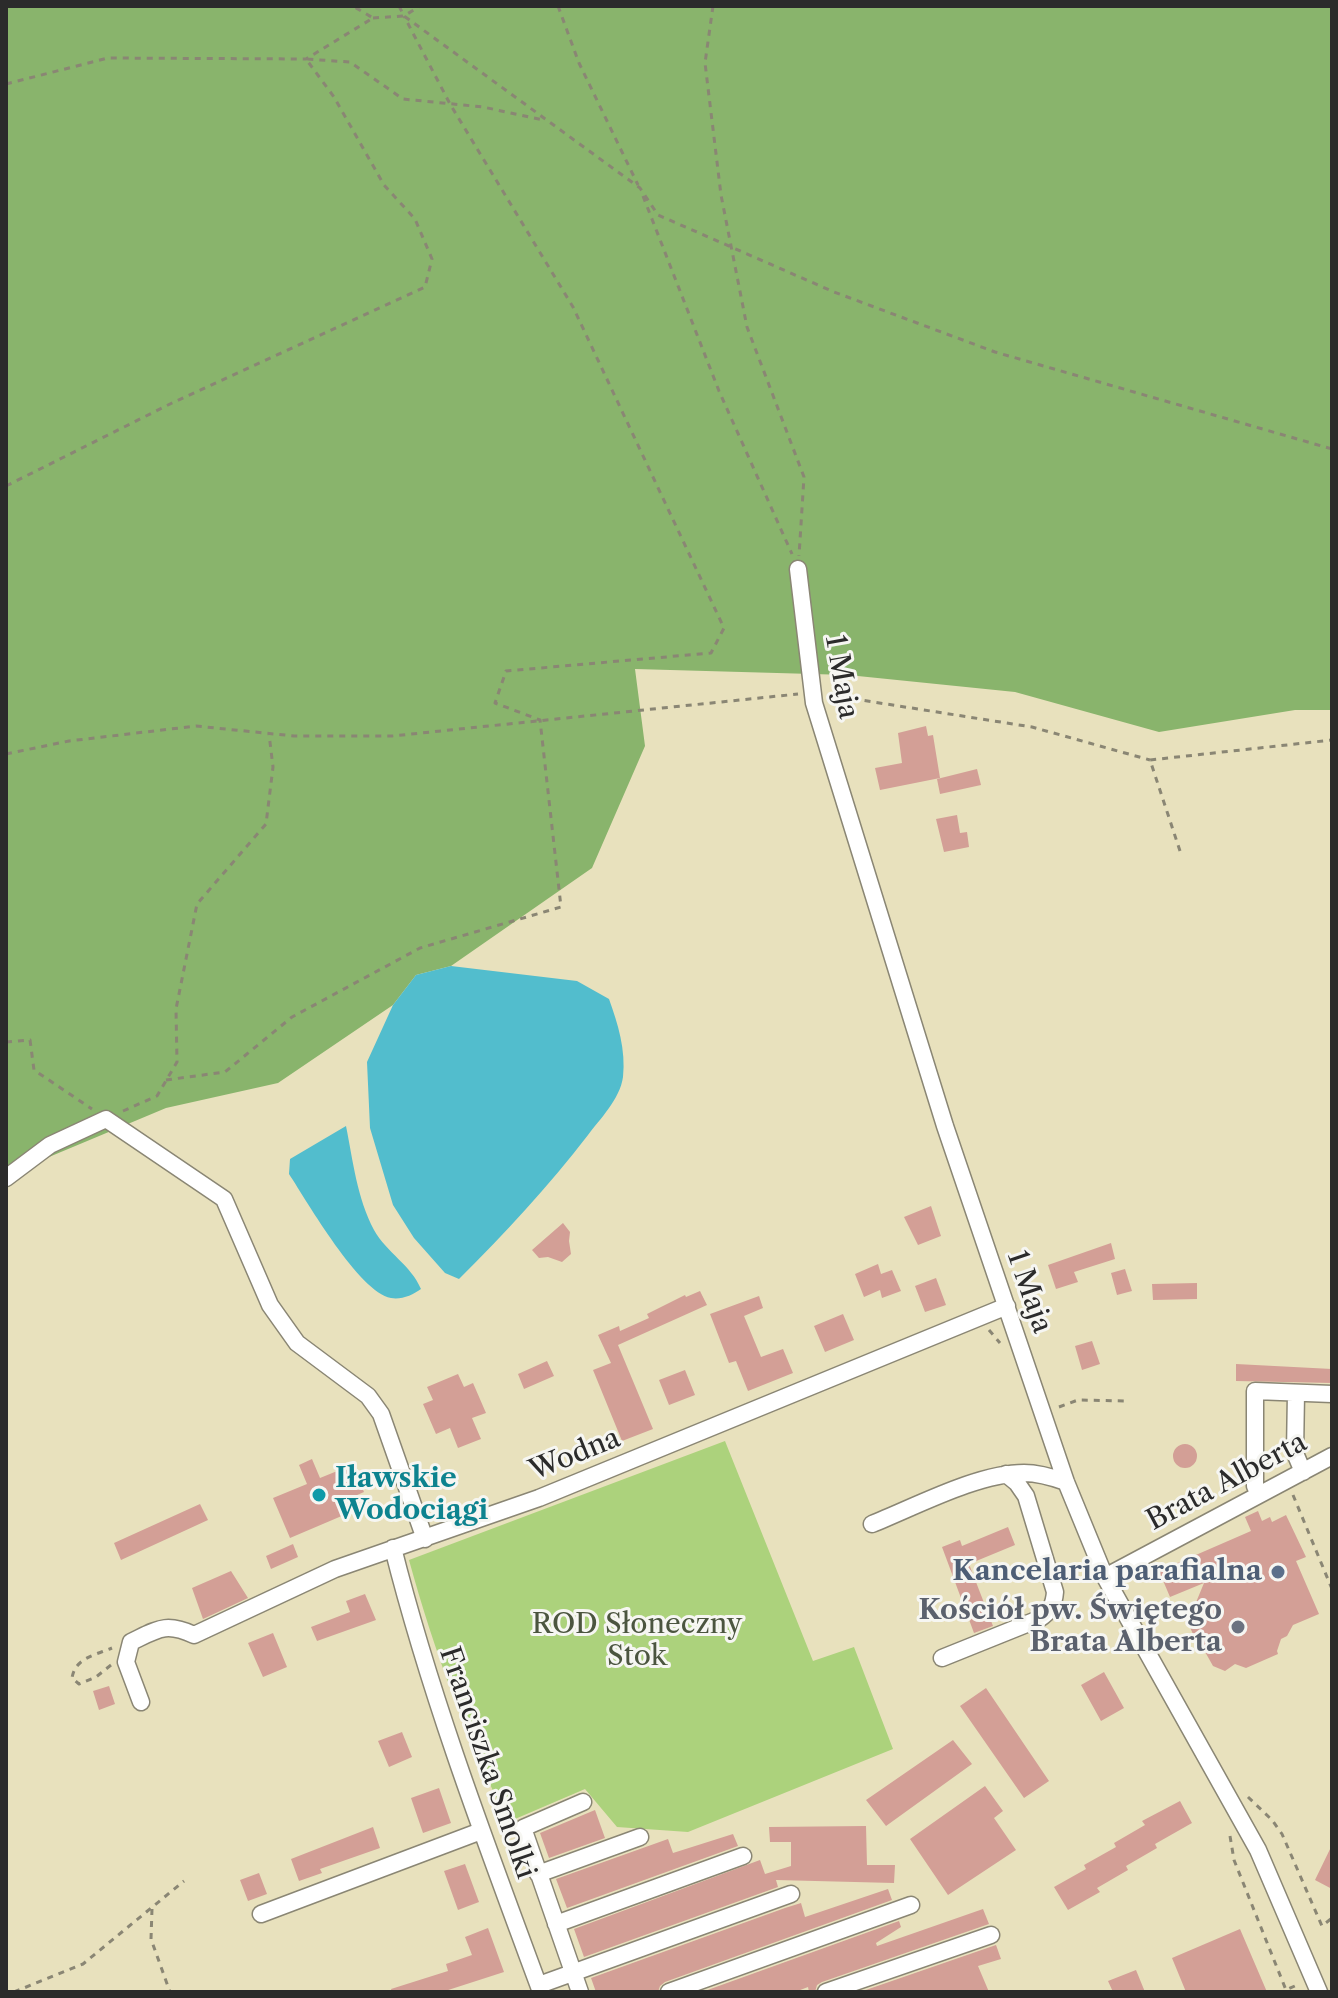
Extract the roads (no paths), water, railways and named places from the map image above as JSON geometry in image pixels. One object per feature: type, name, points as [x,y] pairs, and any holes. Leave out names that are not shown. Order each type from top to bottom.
[{"type":"street","name":"1 Maja","points":[[798,569],[813,693],[941,1111],[1066,1482],[1105,1577],[1258,1850],[1316,1985]]},
{"type":"street","points":[[6,1178],[50,1145],[106,1119],[224,1199],[270,1305],[297,1343],[368,1396],[381,1414],[425,1539]]},
{"type":"street","name":"Wodna","points":[[141,1702],[126,1662],[130,1644],[153,1631],[176,1627],[194,1635],[335,1569],[539,1498],[1007,1306]]},
{"type":"street","points":[[1259,1495],[1255,1486],[1255,1391],[1332,1394]]},
{"type":"street","points":[[1296,1393],[1295,1453],[1303,1472]]},
{"type":"street","name":"Brata Alberta","points":[[1105,1577],[1332,1456]]},
{"type":"street","points":[[872,1524],[989,1477],[1006,1474],[1046,1475],[1066,1482]]},
{"type":"street","points":[[942,1658],[1039,1619],[1049,1612],[1054,1602],[1055,1592],[1026,1496],[1006,1474]]},
{"type":"street","name":"Franciszka Smolki","points":[[393,1548],[411,1621],[481,1831],[540,1989]]},
{"type":"street","points":[[580,1992],[523,1828],[583,1802]]},
{"type":"street","points":[[261,1914],[481,1831]]},
{"type":"street","points":[[538,1874],[640,1837]]},
{"type":"street","points":[[556,1924],[743,1856]]},
{"type":"street","points":[[540,1989],[573,1972],[791,1894]]},
{"type":"street","points":[[669,1992],[911,1905]]},
{"type":"street","points":[[826,1992],[991,1935]]},
{"type":"water","points":[[451,966],[577,981],[609,999],[620,1037],[624,1067],[618,1093],[604,1115],[542,1191],[459,1279],[445,1273],[414,1238],[393,1205],[370,1128],[367,1062],[393,1005],[416,975]]},
{"type":"water","points":[[346,1126],[356,1179],[368,1218],[379,1238],[411,1273],[421,1289],[407,1296],[391,1298],[364,1280],[335,1245],[289,1174],[290,1159]]},
{"type":"place","name":"Iławskie Wodociągi","points":[[319,1495]]},
{"type":"place","name":"Kancelaria parafialna","points":[[1278,1572]]},
{"type":"place","name":"Kościół pw. Świętego Brata Alberta","points":[[1238,1627]]},
{"type":"park label","name":"ROD Słoneczny Stok","points":[[637,1641]]}]
